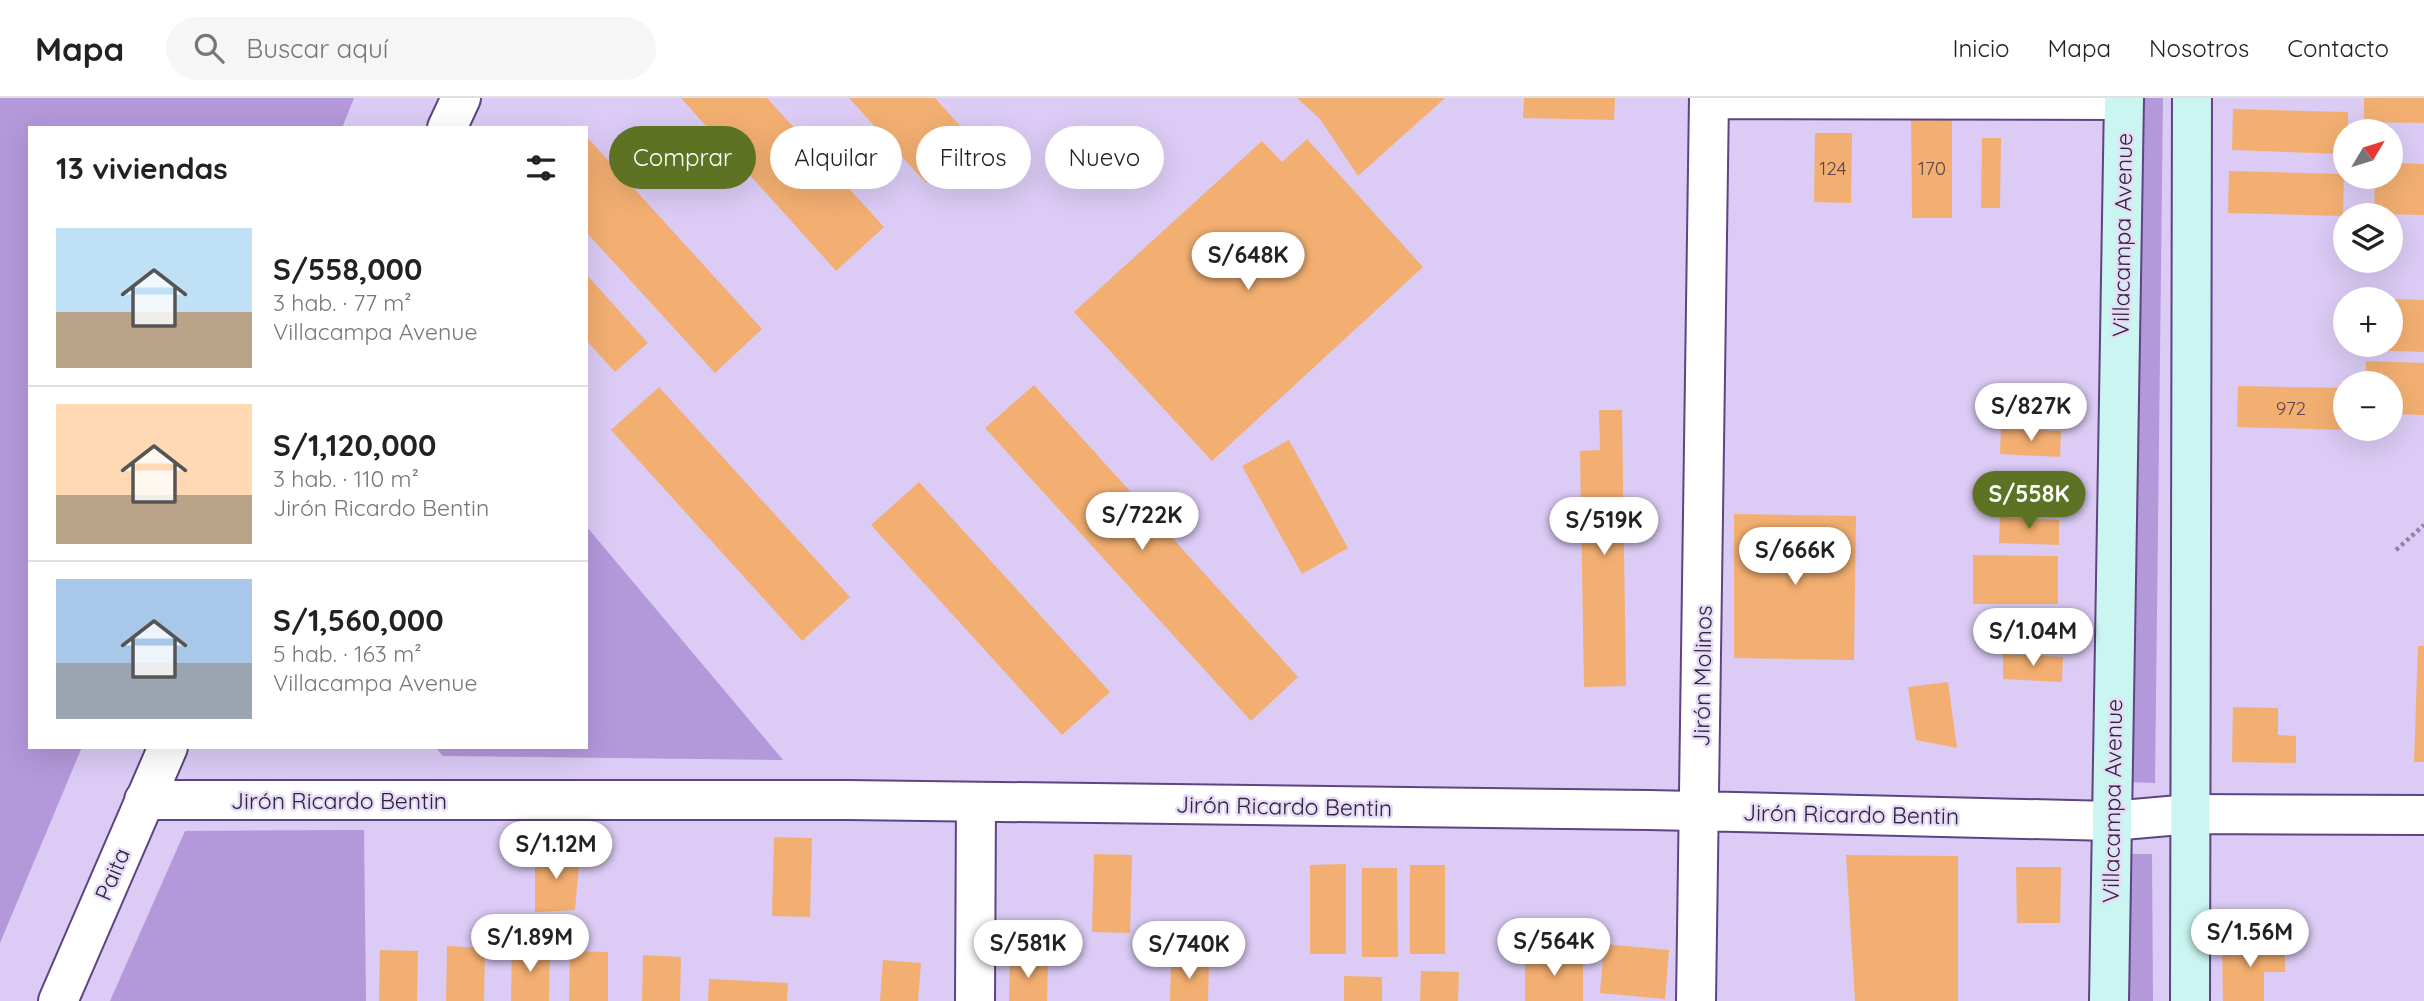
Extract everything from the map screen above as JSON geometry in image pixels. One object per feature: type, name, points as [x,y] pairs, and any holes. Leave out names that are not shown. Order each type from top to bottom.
[{"type":"street","points":[[448,126],[461,98]]},
{"type":"street","points":[[1709,98],[2124,99]]},
{"type":"street","name":"Jirón Molinos","points":[[1696,1001],[1709,98]]},
{"type":"street","points":[[2190,1001],[2192,98]]},
{"type":"street","name":"Villacampa Avenue","points":[[2109,1001],[2124,99]]},
{"type":"street","name":"Paita","points":[[58,1001],[167,749]]},
{"type":"street","name":"Jirón Ricardo Bentin","points":[[144,800],[847,800],[1700,812],[2111,821],[2191,814],[2424,815]]},
{"type":"street","points":[[975,1001],[976,803]]},
{"type":"path","points":[[2396,550],[2424,525]]},
{"type":"shaded area","points":[[0,98],[354,98],[343,126],[28,126],[28,749],[81,749],[0,943]]},
{"type":"shaded area","points":[[2137,98],[2163,98],[2155,783],[2125,782]]},
{"type":"shaded area","points":[[588,528],[783,760],[443,756],[437,749],[588,749]]},
{"type":"shaded area","points":[[364,830],[366,1001],[110,1001],[185,831]]},
{"type":"shaded area","points":[[2126,854],[2152,854],[2153,1001],[2126,1001]]},
{"type":"building","points":[[681,98],[767,98],[792,126],[770,126],[770,189],[850,189],[884,227],[836,271],[756,182],[756,126],[706,126]]},
{"type":"building","points":[[849,98],[935,98],[960,126],[916,126],[916,172],[902,157],[902,126],[874,126]]},
{"type":"building","points":[[1297,98],[1445,98],[1358,176],[1320,119]]},
{"type":"building","points":[[1524,98],[1615,98],[1614,120],[1523,118]]},
{"type":"building","points":[[2364,98],[2424,98],[2424,123],[2403,123],[2403,119],[2364,119]]},
{"type":"building","points":[[2233,109],[2348,112],[2348,119],[2333,119],[2333,154],[2232,150]]},
{"type":"building","points":[[1911,118],[1952,118],[1952,218],[1912,218]]},
{"type":"building","points":[[1815,133],[1852,133],[1851,203],[1814,202]]},
{"type":"building","points":[[588,138],[609,161],[609,189],[634,189],[762,329],[715,373],[588,234]]},
{"type":"building","points":[[1982,138],[2001,138],[2000,208],[1981,208]]},
{"type":"building","points":[[1307,139],[1423,267],[1212,461],[1074,312],[1262,141],[1282,162]]},
{"type":"building","points":[[2403,163],[2424,164],[2424,215],[2403,215],[2403,203],[2374,203],[2375,189],[2403,189]]},
{"type":"building","points":[[2229,171],[2333,174],[2333,189],[2344,189],[2343,203],[2333,203],[2333,216],[2228,213]]},
{"type":"building","points":[[588,276],[648,343],[615,372],[588,342]]},
{"type":"building","points":[[2403,299],[2424,300],[2424,352],[2403,351]]},
{"type":"building","points":[[2366,361],[2424,363],[2424,415],[2403,414],[2403,371],[2366,371]]},
{"type":"building","points":[[1034,385],[1298,677],[1251,721],[985,428]]},
{"type":"building","points":[[2238,386],[2333,388],[2333,430],[2237,427]]},
{"type":"building","points":[[659,387],[850,597],[802,641],[611,430]]},
{"type":"building","points":[[1599,410],[1622,410],[1626,686],[1584,687],[1580,451],[1600,450]]},
{"type":"building","points":[[2001,429],[2061,431],[2060,457],[2000,454]]},
{"type":"building","points":[[1289,440],[1348,548],[1302,574],[1242,466]]},
{"type":"building","points":[[919,482],[1110,692],[1062,735],[871,525]]},
{"type":"building","points":[[1734,514],[1856,516],[1854,660],[1734,658]]},
{"type":"building","points":[[2000,517],[2059,520],[2059,545],[1999,543]]},
{"type":"building","points":[[1973,555],[2058,556],[2058,604],[1973,604]]},
{"type":"building","points":[[2418,646],[2424,646],[2424,762],[2414,762]]},
{"type":"building","points":[[2003,654],[2063,657],[2062,682],[2003,679]]},
{"type":"building","points":[[1948,682],[1957,748],[1916,740],[1908,687]]},
{"type":"building","points":[[2233,707],[2278,708],[2278,735],[2296,736],[2296,763],[2232,762]]},
{"type":"building","points":[[774,837],[812,838],[810,917],[772,916]]},
{"type":"building","points":[[535,853],[580,853],[575,910],[535,912]]},
{"type":"building","points":[[1094,854],[1132,855],[1130,933],[1092,932]]},
{"type":"building","points":[[1846,855],[1958,856],[1958,1001],[1855,1001]]},
{"type":"building","points":[[1346,864],[1346,954],[1310,954],[1310,865]]},
{"type":"building","points":[[1410,865],[1445,865],[1445,954],[1410,954]]},
{"type":"building","points":[[2016,867],[2061,867],[2060,923],[2017,923]]},
{"type":"building","points":[[1362,868],[1397,868],[1398,957],[1362,957]]},
{"type":"building","points":[[2285,942],[2285,972],[2264,972],[2264,1001],[2223,1001],[2222,943]]},
{"type":"building","points":[[1604,944],[1669,950],[1665,999],[1600,993]]},
{"type":"building","points":[[447,946],[485,948],[484,1001],[446,1001]]},
{"type":"building","points":[[512,946],[550,947],[549,1001],[511,1001]]},
{"type":"building","points":[[380,950],[418,951],[417,1001],[379,1001]]},
{"type":"building","points":[[570,951],[608,952],[608,1001],[569,1001]]},
{"type":"building","points":[[1525,954],[1583,954],[1583,1001],[1525,1001]]},
{"type":"building","points":[[643,955],[681,957],[680,1001],[642,1001]]},
{"type":"building","points":[[883,960],[921,963],[918,1001],[880,1001]]},
{"type":"building","points":[[1010,960],[1048,960],[1047,1001],[1009,1001]]},
{"type":"building","points":[[1171,961],[1209,962],[1208,1001],[1170,1001]]},
{"type":"building","points":[[1421,971],[1459,972],[1458,1001],[1420,1001]]},
{"type":"building","points":[[1344,976],[1382,977],[1382,1001],[1344,1001]]},
{"type":"building","points":[[709,979],[788,983],[787,1001],[708,1001]]}]
